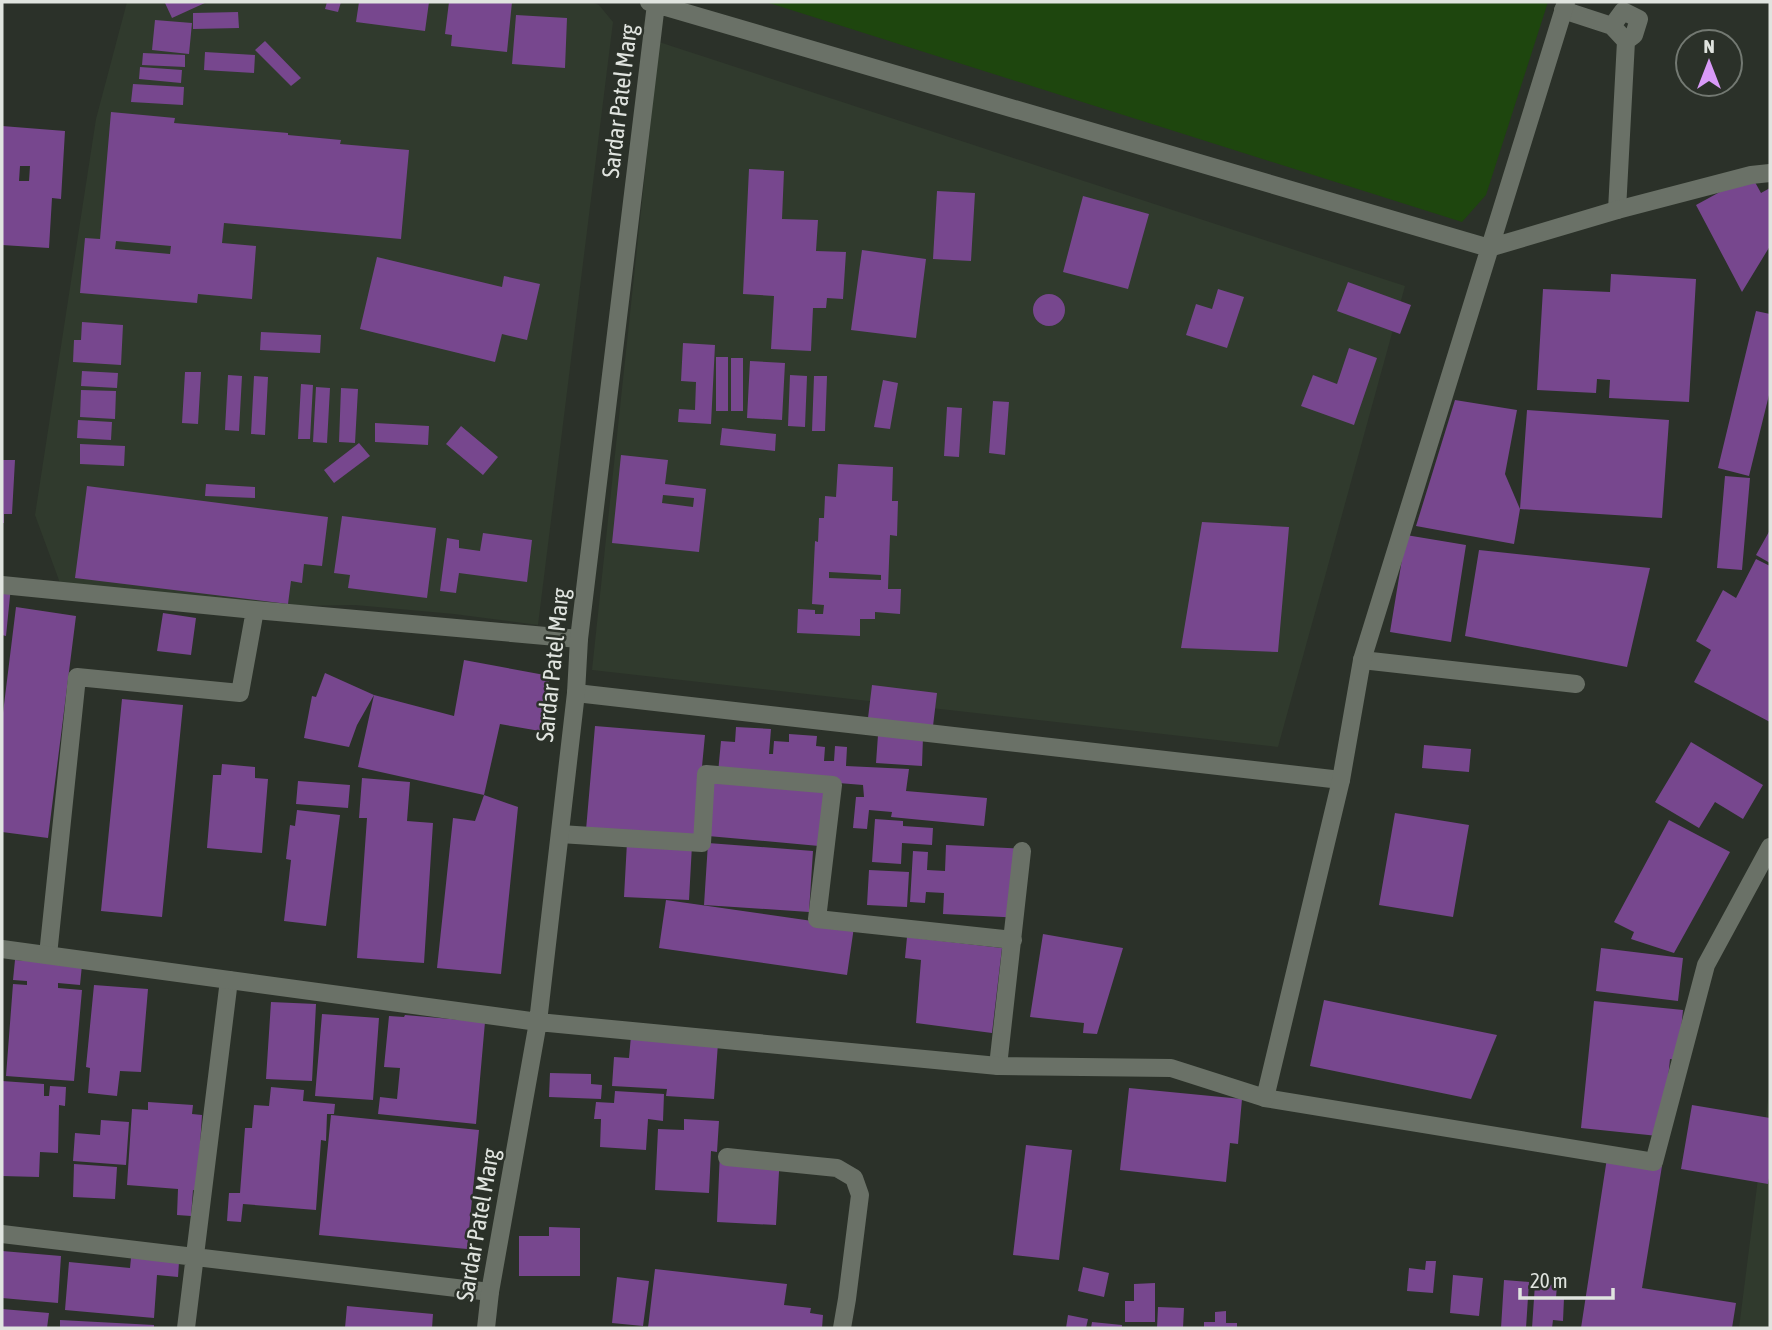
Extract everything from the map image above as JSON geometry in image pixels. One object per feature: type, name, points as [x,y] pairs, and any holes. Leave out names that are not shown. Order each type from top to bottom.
[{"type":"street","points":[[652,3],[1489,248],[1617,210],[1751,175],[1770,173]]},
{"type":"street","name":"Sardar Patel Marg","points":[[486,1328],[538,1022],[652,3]]},
{"type":"street","points":[[1265,1098],[1341,780],[1362,660],[1564,6],[1612,26],[1626,41],[1617,210]]},
{"type":"street","points":[[1612,26],[1624,6],[1639,19],[1634,35],[1626,41]]},
{"type":"street","points":[[2,585],[579,639]]},
{"type":"street","points":[[48,955],[77,677],[240,693],[255,610]]},
{"type":"street","points":[[1362,660],[1576,684]]},
{"type":"street","points":[[576,693],[1341,780]]},
{"type":"street","points":[[560,834],[702,843],[706,774],[833,785],[817,919],[1013,940]]},
{"type":"street","points":[[2,949],[538,1022],[998,1066],[1171,1068],[1265,1098],[1654,1162],[1706,965],[1770,847]]},
{"type":"street","points":[[998,1066],[1023,851]]},
{"type":"street","points":[[186,1328],[229,980]]},
{"type":"street","points":[[726,1157],[837,1168],[854,1178],[860,1195],[842,1328]]},
{"type":"street","points":[[2,1234],[490,1292]]},
{"type":"shaded area","points":[[127,2],[591,2],[599,5],[613,22],[538,625],[355,605],[284,606],[60,583],[35,515],[96,119]]},
{"type":"shaded area","points":[[659,42],[1405,286],[1278,747],[592,670]]},
{"type":"shaded area","points":[[1770,1084],[1770,1328],[1739,1328]]},
{"type":"green space","points":[[766,2],[1548,2],[1486,195],[1462,222]]},
{"type":"building","points":[[207,2],[172,18],[165,3]]},
{"type":"building","points":[[327,2],[341,2],[338,12],[325,9]]},
{"type":"building","points":[[359,2],[429,2],[425,31],[356,22]]},
{"type":"building","points":[[449,2],[512,2],[507,52],[451,46],[452,35],[445,34]]},
{"type":"building","points":[[238,12],[239,28],[193,29],[193,13]]},
{"type":"building","points":[[516,15],[567,18],[565,68],[512,64]]},
{"type":"building","points":[[155,20],[192,23],[189,54],[152,50]]},
{"type":"building","points":[[265,41],[301,78],[291,86],[255,50]]},
{"type":"building","points":[[205,52],[255,55],[254,73],[204,70]]},
{"type":"building","points":[[143,53],[185,55],[185,67],[142,65]]},
{"type":"building","points":[[140,67],[182,70],[181,83],[139,79]]},
{"type":"building","points":[[133,84],[184,87],[183,105],[131,102]]},
{"type":"building","points":[[111,112],[175,118],[174,123],[288,133],[341,140],[340,144],[409,150],[401,239],[224,223],[222,243],[256,246],[252,299],[198,294],[197,303],[80,293],[85,238],[100,239]],"holes":[[[116,241],[171,246],[170,254],[115,249]]]},
{"type":"building","points":[[2,126],[65,131],[61,199],[52,198],[49,248],[2,245]],"holes":[[[20,166],[30,166],[29,181],[19,181]]]},
{"type":"building","points":[[749,169],[784,171],[782,219],[818,220],[816,251],[846,252],[843,299],[827,298],[826,308],[813,308],[811,351],[771,349],[774,296],[743,294]]},
{"type":"building","points":[[1751,175],[1761,193],[1770,188],[1770,246],[1742,292],[1696,205]]},
{"type":"building","points":[[937,191],[975,193],[971,261],[933,259]]},
{"type":"building","points":[[1083,196],[1149,214],[1128,289],[1063,272]]},
{"type":"building","points":[[862,250],[926,259],[916,338],[851,330]]},
{"type":"building","points":[[377,257],[502,287],[504,276],[540,284],[527,340],[502,334],[495,362],[360,329]]},
{"type":"building","points":[[1611,274],[1696,279],[1689,402],[1609,398],[1610,380],[1597,379],[1596,393],[1537,390],[1543,289],[1610,292]]},
{"type":"building","points":[[1348,282],[1411,305],[1400,334],[1337,311]]},
{"type":"building","points":[[1218,289],[1244,297],[1227,348],[1186,335],[1196,304],[1212,309]]},
{"type":"building","points":[[1049,294],[1061,298],[1065,310],[1061,322],[1049,326],[1037,322],[1033,310],[1037,298]]},
{"type":"building","points":[[1756,311],[1770,314],[1770,391],[1749,476],[1718,468]]},
{"type":"building","points":[[82,322],[123,325],[121,365],[73,362],[74,340],[81,340]]},
{"type":"building","points":[[261,332],[321,335],[320,353],[260,350]]},
{"type":"building","points":[[683,343],[715,345],[711,424],[678,422],[679,409],[695,410],[696,382],[681,381]]},
{"type":"building","points":[[1349,348],[1377,358],[1354,425],[1301,406],[1313,375],[1337,384]]},
{"type":"building","points":[[716,357],[728,357],[728,411],[716,411]]},
{"type":"building","points":[[731,358],[743,358],[743,411],[731,411]]},
{"type":"building","points":[[750,361],[785,363],[782,420],[747,418]]},
{"type":"building","points":[[82,371],[118,373],[117,388],[81,386]]},
{"type":"building","points":[[185,372],[201,372],[198,424],[182,423]]},
{"type":"building","points":[[228,375],[242,376],[239,431],[225,430]]},
{"type":"building","points":[[790,375],[807,376],[805,427],[788,426]]},
{"type":"building","points":[[254,376],[268,377],[265,435],[251,434]]},
{"type":"building","points":[[814,376],[827,376],[825,431],[812,431]]},
{"type":"building","points":[[883,380],[898,383],[890,429],[874,427]]},
{"type":"building","points":[[301,384],[313,385],[310,439],[298,439]]},
{"type":"building","points":[[316,387],[330,388],[327,443],[313,442]]},
{"type":"building","points":[[341,388],[358,389],[355,443],[339,442]]},
{"type":"building","points":[[81,390],[116,391],[115,419],[80,417]]},
{"type":"building","points":[[1455,400],[1517,410],[1505,474],[1520,509],[1514,544],[1416,526]]},
{"type":"building","points":[[993,401],[1009,402],[1005,455],[989,453]]},
{"type":"building","points":[[947,407],[962,408],[959,457],[944,456]]},
{"type":"building","points":[[1527,410],[1669,420],[1662,518],[1520,509]]},
{"type":"building","points":[[78,420],[112,422],[111,440],[77,438]]},
{"type":"building","points":[[375,423],[429,426],[428,445],[375,442]]},
{"type":"building","points":[[461,426],[498,457],[483,475],[446,444]]},
{"type":"building","points":[[722,428],[776,434],[775,451],[720,445]]},
{"type":"building","points":[[359,443],[370,456],[334,483],[324,470]]},
{"type":"building","points":[[80,444],[125,446],[124,466],[80,464]]},
{"type":"building","points":[[621,455],[668,460],[665,484],[706,489],[699,552],[612,543]],"holes":[[[663,495],[694,498],[693,507],[662,503]]]},
{"type":"building","points":[[2,460],[15,460],[12,514],[4,514],[4,523],[2,523]]},
{"type":"building","points":[[838,464],[893,467],[892,501],[898,501],[897,536],[890,535],[888,589],[901,589],[900,614],[875,612],[875,619],[860,619],[860,636],[797,633],[798,609],[815,610],[815,614],[823,614],[824,605],[812,604],[815,541],[818,542],[819,518],[824,518],[825,496],[836,497]],"holes":[[[829,572],[881,575],[881,580],[829,578]]]},
{"type":"building","points":[[1725,476],[1750,478],[1742,570],[1717,568]]},
{"type":"building","points":[[206,484],[255,487],[255,498],[205,496]]},
{"type":"building","points":[[87,486],[328,517],[322,566],[304,564],[302,583],[291,581],[288,604],[75,578]]},
{"type":"building","points":[[342,516],[436,528],[427,598],[348,588],[350,575],[334,573]]},
{"type":"building","points":[[1202,522],[1289,527],[1278,652],[1181,648]]},
{"type":"building","points":[[1770,530],[1770,563],[1756,555]]},
{"type":"building","points":[[483,533],[532,540],[527,582],[459,573],[456,593],[440,591],[447,538],[459,540],[459,548],[480,551]]},
{"type":"building","points":[[1406,535],[1466,545],[1451,642],[1390,632]]},
{"type":"building","points":[[1479,550],[1650,568],[1627,667],[1465,636]]},
{"type":"building","points":[[1756,559],[1770,566],[1770,722],[1694,682],[1711,650],[1696,641],[1723,590],[1736,598]]},
{"type":"building","points":[[2,586],[11,586],[6,636],[2,635]]},
{"type":"building","points":[[16,607],[76,616],[48,838],[2,832],[2,721]]},
{"type":"building","points":[[163,613],[196,618],[191,655],[157,651]]},
{"type":"building","points":[[464,660],[550,676],[540,731],[500,724],[484,795],[358,767],[374,695],[454,716]]},
{"type":"building","points":[[325,673],[374,695],[357,725],[349,747],[304,738],[312,696],[316,697]]},
{"type":"building","points":[[872,685],[937,693],[933,726],[868,718]]},
{"type":"building","points":[[122,699],[183,705],[162,917],[101,911]]},
{"type":"building","points":[[595,726],[705,735],[695,840],[586,830]]},
{"type":"building","points":[[736,727],[771,729],[769,754],[773,754],[774,741],[789,742],[789,734],[817,736],[816,746],[825,747],[824,761],[834,761],[835,746],[847,747],[846,766],[909,769],[906,791],[987,798],[984,826],[891,817],[892,812],[869,810],[867,829],[853,828],[856,797],[864,797],[863,785],[718,773],[721,741],[735,742]]},
{"type":"building","points":[[878,735],[923,737],[922,766],[876,763]]},
{"type":"building","points":[[1691,742],[1763,785],[1743,819],[1715,802],[1699,828],[1655,802]]},
{"type":"building","points":[[1424,745],[1471,749],[1469,772],[1422,768]]},
{"type":"building","points":[[222,764],[255,767],[255,778],[268,779],[262,853],[207,848],[213,775],[221,775]]},
{"type":"building","points":[[362,778],[410,782],[407,821],[433,823],[424,963],[357,958],[367,818],[359,818]]},
{"type":"building","points":[[713,779],[825,789],[819,846],[708,836]]},
{"type":"building","points":[[298,781],[350,785],[348,808],[296,804]]},
{"type":"building","points":[[484,795],[518,807],[501,974],[437,968],[453,818],[475,821]]},
{"type":"building","points":[[297,810],[340,815],[326,926],[284,921],[291,860],[286,859],[290,825],[295,826]]},
{"type":"building","points":[[1395,813],[1469,825],[1453,917],[1379,905]]},
{"type":"building","points":[[875,819],[903,821],[903,826],[933,828],[932,845],[902,843],[901,864],[872,862]]},
{"type":"building","points":[[1669,820],[1730,852],[1674,953],[1631,939],[1634,932],[1614,922]]},
{"type":"building","points":[[627,842],[692,845],[689,900],[624,897]]},
{"type":"building","points":[[708,843],[813,851],[809,912],[704,905]]},
{"type":"building","points":[[946,845],[1026,849],[1022,918],[943,914],[944,893],[926,892],[925,903],[910,902],[913,851],[928,852],[927,870],[945,871]]},
{"type":"building","points":[[869,870],[909,872],[907,907],[867,905]]},
{"type":"building","points":[[666,900],[854,927],[847,975],[659,948]]},
{"type":"building","points":[[1043,934],[1123,948],[1097,1034],[1083,1033],[1084,1023],[1030,1017]]},
{"type":"building","points":[[907,937],[1002,948],[992,1033],[916,1023],[921,960],[905,958]]},
{"type":"building","points":[[1601,948],[1683,958],[1678,1001],[1596,991]]},
{"type":"building","points":[[15,960],[82,965],[80,985],[58,983],[58,988],[82,990],[74,1081],[6,1076],[13,984],[27,985],[27,981],[13,980]]},
{"type":"building","points":[[94,985],[148,989],[141,1072],[120,1071],[117,1096],[88,1093],[90,1068],[86,1067]]},
{"type":"building","points":[[1324,1000],[1497,1035],[1471,1099],[1310,1066]]},
{"type":"building","points":[[1594,1001],[1683,1010],[1678,1060],[1670,1059],[1666,1099],[1658,1136],[1581,1128]]},
{"type":"building","points":[[271,1002],[316,1004],[312,1081],[266,1079]]},
{"type":"building","points":[[322,1014],[379,1018],[373,1100],[315,1096]]},
{"type":"building","points":[[389,1016],[485,1022],[476,1124],[378,1114],[380,1097],[397,1099],[400,1068],[384,1067]]},
{"type":"building","points":[[631,1036],[718,1043],[714,1099],[666,1096],[667,1089],[612,1086],[614,1057],[629,1058]]},
{"type":"building","points":[[550,1073],[591,1074],[591,1084],[602,1085],[601,1099],[549,1097]]},
{"type":"building","points":[[2,1081],[44,1084],[44,1096],[49,1096],[50,1086],[66,1087],[65,1106],[59,1105],[58,1153],[40,1152],[39,1177],[2,1176]]},
{"type":"building","points":[[271,1087],[304,1090],[303,1101],[335,1104],[334,1114],[327,1114],[326,1141],[321,1140],[316,1210],[243,1204],[241,1222],[227,1221],[229,1193],[240,1193],[245,1128],[252,1128],[254,1105],[269,1106]]},
{"type":"building","points":[[1129,1088],[1242,1099],[1238,1144],[1230,1143],[1226,1182],[1120,1170]]},
{"type":"building","points":[[615,1091],[664,1094],[663,1121],[648,1119],[646,1150],[600,1147],[601,1119],[594,1119],[596,1102],[614,1103]]},
{"type":"building","points":[[148,1102],[193,1105],[192,1114],[202,1115],[197,1191],[193,1190],[191,1216],[177,1215],[178,1189],[127,1185],[132,1109],[148,1110]]},
{"type":"building","points":[[1692,1105],[1770,1118],[1768,1184],[1681,1169]]},
{"type":"building","points":[[331,1115],[479,1130],[467,1249],[319,1235]]},
{"type":"building","points":[[684,1119],[719,1121],[717,1152],[711,1151],[709,1193],[655,1190],[658,1129],[684,1130]]},
{"type":"building","points":[[101,1120],[129,1122],[126,1165],[73,1161],[75,1133],[100,1135]]},
{"type":"building","points":[[1026,1145],[1072,1150],[1059,1260],[1013,1255]]},
{"type":"building","points":[[720,1151],[780,1154],[776,1225],[717,1222]]},
{"type":"building","points":[[1607,1158],[1662,1166],[1642,1288],[1736,1303],[1732,1328],[1581,1328]]},
{"type":"building","points":[[74,1164],[117,1167],[115,1199],[73,1197]]},
{"type":"building","points":[[549,1227],[580,1228],[580,1276],[519,1276],[519,1236],[549,1236]]},
{"type":"building","points":[[2,1251],[61,1256],[58,1303],[2,1298]]},
{"type":"building","points":[[131,1258],[179,1262],[178,1277],[157,1275],[154,1318],[65,1310],[69,1262],[130,1268]]},
{"type":"building","points":[[1426,1261],[1436,1261],[1433,1293],[1407,1291],[1409,1268],[1425,1270]]},
{"type":"building","points":[[1083,1267],[1109,1273],[1104,1297],[1078,1291]]},
{"type":"building","points":[[655,1269],[787,1284],[784,1305],[811,1308],[810,1313],[823,1315],[822,1328],[648,1328]]},
{"type":"building","points":[[1453,1275],[1483,1278],[1479,1316],[1450,1313]]},
{"type":"building","points":[[617,1277],[649,1281],[643,1326],[612,1323]]},
{"type":"building","points":[[1504,1280],[1529,1282],[1526,1328],[1501,1328]]},
{"type":"building","points":[[1155,1283],[1155,1322],[1125,1322],[1125,1301],[1134,1301],[1134,1284]]},
{"type":"building","points":[[1535,1284],[1557,1285],[1556,1298],[1564,1298],[1563,1321],[1553,1320],[1552,1328],[1532,1328]]},
{"type":"building","points":[[347,1306],[433,1314],[432,1328],[345,1328]]},
{"type":"building","points":[[1158,1307],[1184,1308],[1183,1328],[1157,1328]]},
{"type":"building","points":[[2,1309],[49,1313],[47,1328],[2,1328]]},
{"type":"building","points":[[1226,1311],[1226,1323],[1237,1323],[1237,1328],[1204,1328],[1204,1322],[1215,1322],[1215,1312]]},
{"type":"building","points":[[1068,1315],[1088,1319],[1086,1328],[1066,1328]]},
{"type":"building","points":[[60,1320],[154,1325],[154,1328],[60,1328]]},
{"type":"building","points":[[1092,1322],[1122,1325],[1122,1328],[1091,1328]]}]
